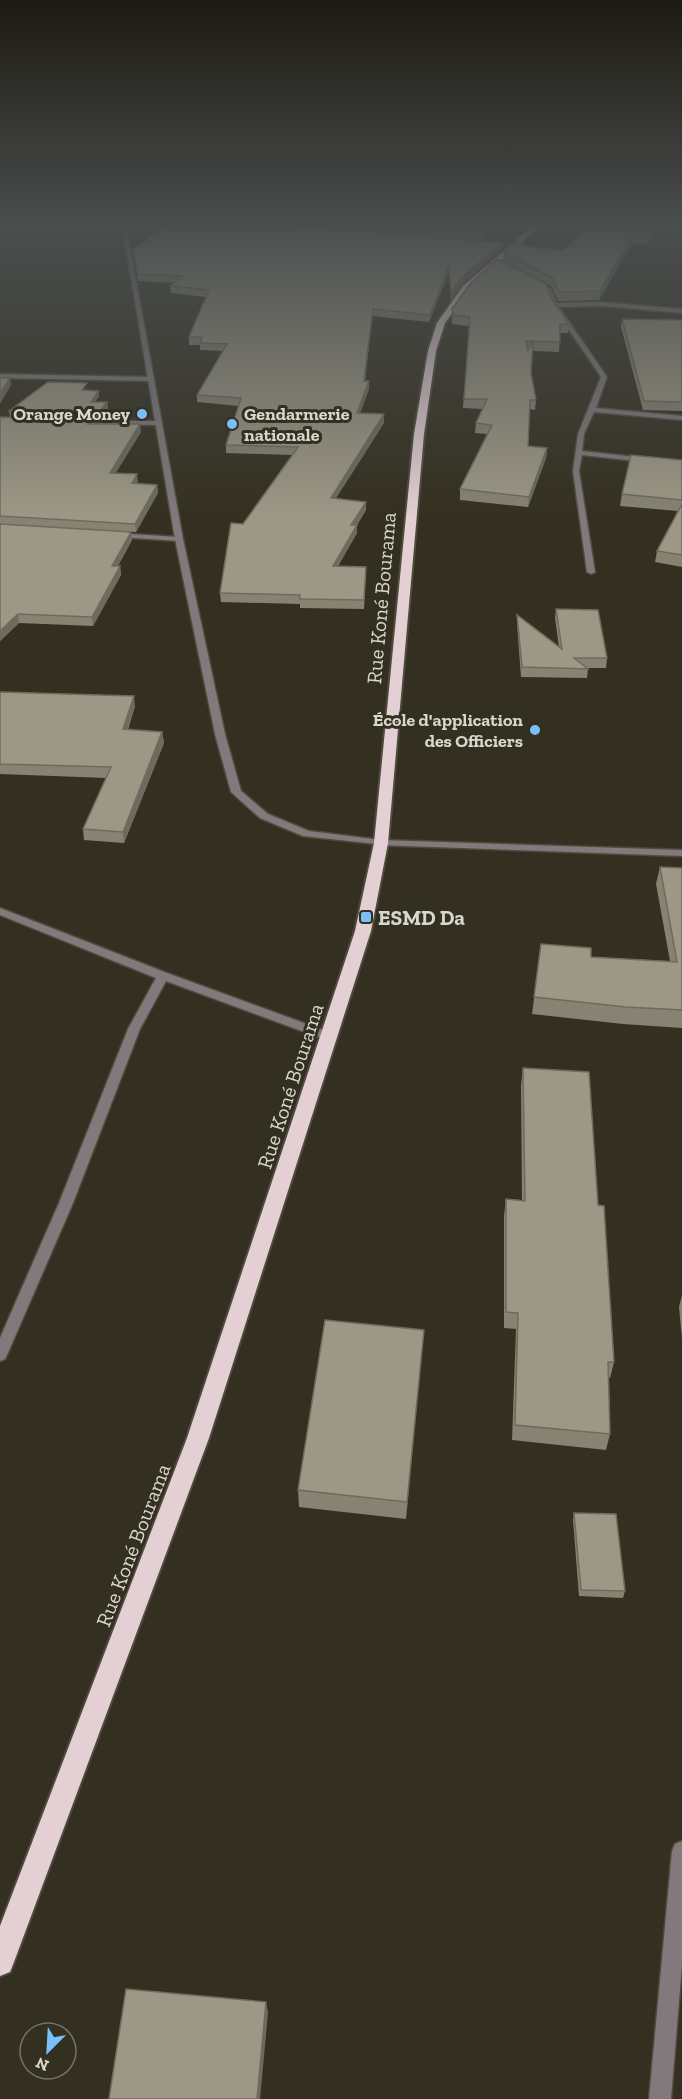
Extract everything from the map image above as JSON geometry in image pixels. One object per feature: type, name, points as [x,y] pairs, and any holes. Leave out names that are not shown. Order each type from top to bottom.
[{"type":"highway","name":"Rue Koné Bourama","points":[[0,1962],[198,1438],[363,931],[381,843],[418,434],[432,351],[441,323]]},
{"type":"street","points":[[141,323],[179,539],[220,734],[236,792],[264,816],[307,834],[381,843],[682,853]]},
{"type":"street","points":[[567,323],[604,377],[581,434],[576,471],[591,572]]},
{"type":"street","points":[[0,376],[150,379]]},
{"type":"street","points":[[592,410],[682,418]]},
{"type":"street","points":[[68,422],[159,423]]},
{"type":"street","points":[[579,453],[659,461]]},
{"type":"street","points":[[107,534],[179,539]]},
{"type":"street","points":[[0,911],[164,976],[330,1036]]},
{"type":"street","points":[[0,1355],[66,1203],[134,1029],[164,976]]},
{"type":"street","points":[[660,2099],[682,1851]]},
{"type":"building","points":[[195,323],[371,323],[364,381],[369,381],[357,413],[384,414],[331,498],[366,502],[351,525],[357,525],[333,566],[366,567],[364,600],[300,599],[300,595],[220,593],[231,523],[243,524],[298,447],[226,445],[241,398],[197,395],[227,344],[200,343],[202,337],[189,337]]},
{"type":"building","points":[[470,323],[568,323],[560,324],[560,342],[533,341],[531,373],[536,400],[530,400],[528,446],[547,448],[529,497],[460,489],[492,425],[476,423],[487,399],[464,399]],"holes":[[[526,341],[532,341],[528,350]]]},
{"type":"building","points":[[623,323],[682,323],[682,402],[644,401]]},
{"type":"building","points":[[0,378],[10,378],[0,394]]},
{"type":"building","points":[[48,382],[87,383],[82,390],[99,391],[91,402],[107,402],[99,412],[9,411]]},
{"type":"building","points":[[0,417],[92,419],[88,424],[140,424],[110,473],[137,474],[132,483],[157,485],[135,524],[0,516]]},
{"type":"building","points":[[631,455],[682,460],[682,500],[622,494]]},
{"type":"building","points":[[682,504],[682,555],[657,551]]},
{"type":"building","points":[[0,524],[131,532],[112,566],[120,566],[92,617],[18,614],[0,631]]},
{"type":"building","points":[[556,609],[598,610],[607,658],[574,658],[588,669],[522,667],[517,615],[562,649]]},
{"type":"building","points":[[0,692],[134,696],[123,729],[162,732],[123,832],[83,829],[111,767],[0,764]]},
{"type":"building","points":[[660,867],[682,868],[682,1010],[626,1007],[534,997],[541,944],[591,948],[591,957],[677,962]]},
{"type":"building","points":[[523,1068],[589,1072],[598,1205],[604,1206],[614,1362],[608,1362],[610,1434],[515,1425],[518,1313],[506,1312],[506,1199],[525,1201]]},
{"type":"building","points":[[325,1320],[424,1330],[407,1502],[298,1490]]},
{"type":"building","points":[[574,1513],[616,1514],[625,1591],[581,1590]]},
{"type":"building","points":[[126,1989],[266,2002],[257,2099],[109,2099]]},
{"type":"place","name":"Orange Money","points":[[142,414]]},
{"type":"place","name":"Gendarmerie nationale","points":[[232,424]]},
{"type":"place","name":"École d'application des Officiers","points":[[535,730]]},
{"type":"place","name":"ESMD Da","points":[[366,917]]}]
